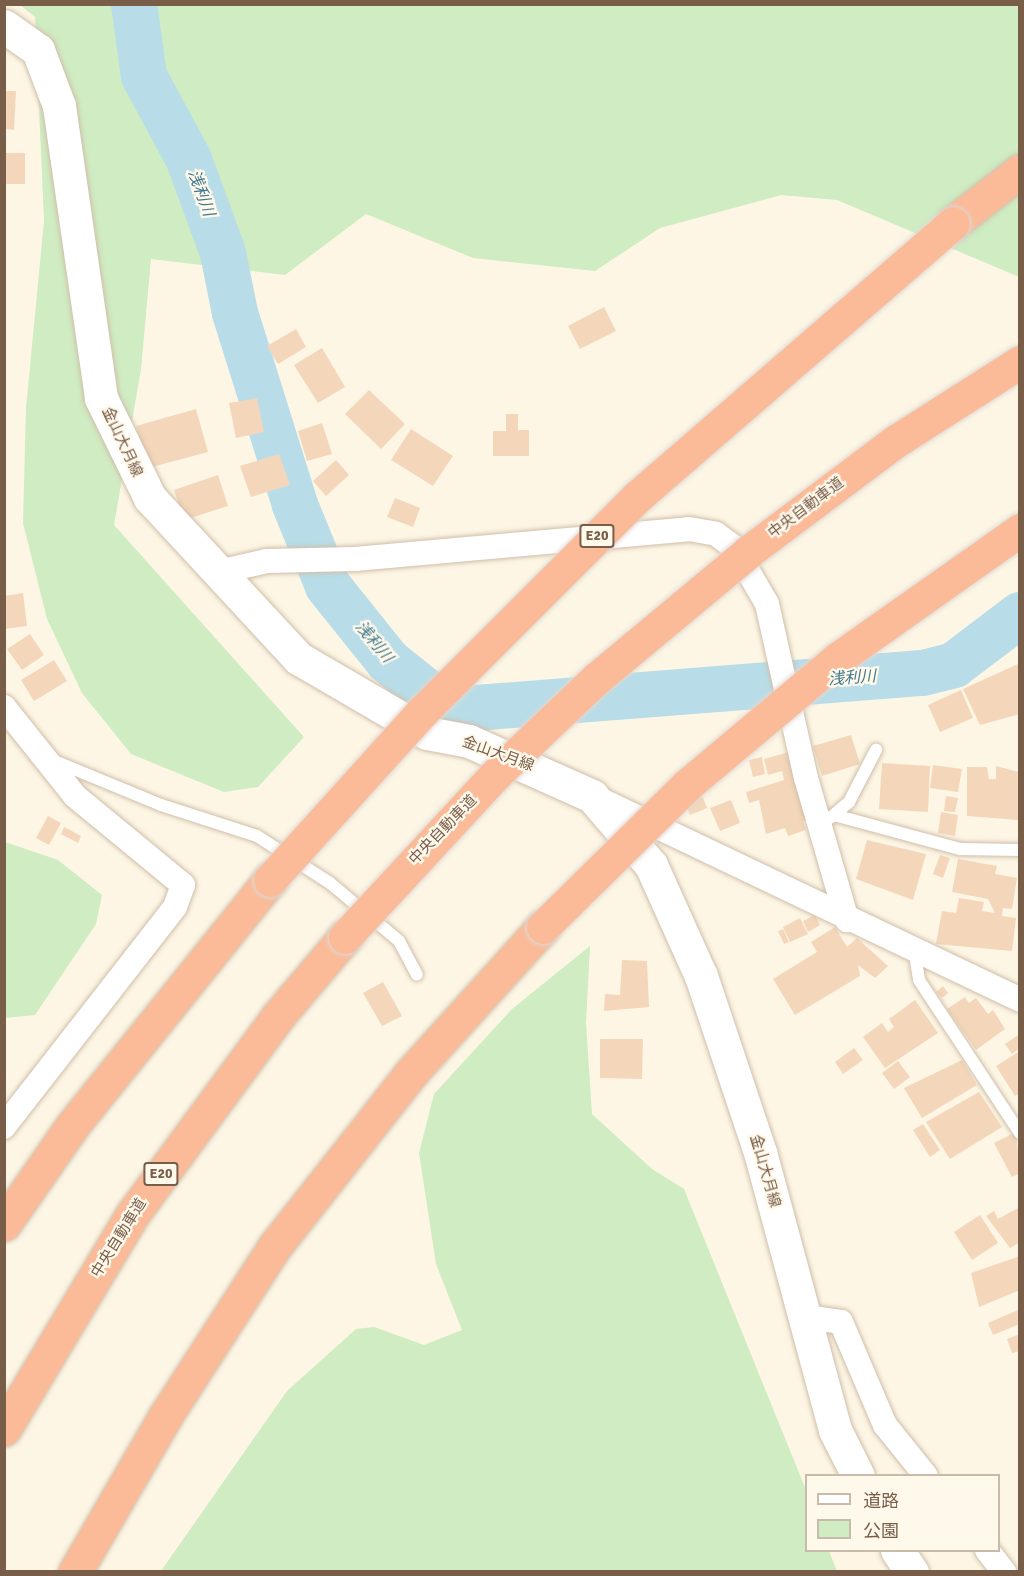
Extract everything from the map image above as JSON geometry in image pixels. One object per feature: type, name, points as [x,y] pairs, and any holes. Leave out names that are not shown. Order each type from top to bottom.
[{"type":"highway","name":"E20","points":[[4,1224],[72,1126],[270,880],[422,712],[638,497],[953,223],[1020,171]]},
{"type":"highway","name":"中央自動車道","points":[[4,1429],[132,1215],[271,1025],[345,937],[495,775],[597,678],[748,552],[877,455],[1020,362]]},
{"type":"highway","points":[[75,1572],[166,1415],[275,1246],[411,1073],[543,927],[687,785],[837,659],[1020,530]]},
{"type":"main road","name":"金山大月線","points":[[4,26],[38,50],[59,106],[101,398],[150,498],[298,658],[427,733],[469,741],[592,796],[651,865],[697,966],[760,1152],[835,1430],[857,1474]]},
{"type":"main road","points":[[898,1552],[912,1572]]},
{"type":"street","points":[[219,572],[267,561],[355,559],[689,529],[716,534],[734,547],[767,604],[827,821],[847,921]]},
{"type":"street","points":[[4,707],[75,796],[183,885],[175,907],[4,1127]]},
{"type":"street","points":[[592,796],[737,861],[847,921],[913,945],[1020,1000]]},
{"type":"street","points":[[806,1317],[842,1322],[885,1425],[924,1474]]},
{"type":"street","points":[[988,1552],[1004,1572]]},
{"type":"lane","points":[[827,821],[849,802],[876,750]]},
{"type":"lane","points":[[46,757],[161,805],[257,836],[330,883],[399,941],[417,975]]},
{"type":"lane","points":[[827,821],[960,849],[1020,850]]},
{"type":"lane","points":[[913,945],[919,980],[1020,1132]]},
{"type":"green space","points":[[20,5],[1019,5],[1019,277],[837,200],[781,195],[660,228],[595,271],[473,258],[366,214],[285,275],[151,259],[141,369],[114,525],[304,737],[258,787],[224,792],[131,754],[82,693],[47,619],[23,523],[26,408],[44,221],[35,17]]},
{"type":"green space","points":[[5,842],[58,860],[102,895],[96,924],[35,1015],[5,1018]]},
{"type":"green space","points":[[590,946],[586,1023],[592,1114],[652,1169],[684,1189],[805,1488],[805,1552],[829,1552],[837,1571],[161,1571],[287,1391],[356,1329],[374,1327],[424,1345],[462,1330],[436,1264],[419,1153],[434,1094],[512,1009]]},
{"type":"building","points":[[5,91],[16,91],[14,130],[5,129]]},
{"type":"building","points":[[4,153],[25,153],[25,184],[4,184]]},
{"type":"building","points":[[604,307],[616,331],[580,349],[568,326]]},
{"type":"building","points":[[296,329],[306,347],[278,364],[267,346]]},
{"type":"building","points":[[322,348],[345,387],[318,403],[294,365]]},
{"type":"building","points":[[369,390],[405,424],[381,449],[345,414]]},
{"type":"building","points":[[257,398],[264,432],[236,438],[229,403]]},
{"type":"building","points":[[196,409],[208,452],[148,468],[136,426]]},
{"type":"building","points":[[506,414],[518,414],[518,430],[529,430],[529,456],[493,456],[493,431],[506,431]]},
{"type":"building","points":[[322,423],[332,454],[307,461],[298,431]]},
{"type":"building","points":[[411,429],[453,456],[433,486],[391,460]]},
{"type":"building","points":[[279,454],[290,485],[251,497],[240,466]]},
{"type":"building","points":[[336,460],[349,475],[326,496],[313,481]]},
{"type":"building","points":[[218,475],[228,506],[184,520],[174,490]]},
{"type":"building","points":[[395,498],[420,508],[413,527],[387,517]]},
{"type":"building","points":[[23,593],[27,626],[4,629],[4,596]]},
{"type":"building","points":[[30,634],[44,655],[22,670],[7,649]]},
{"type":"building","points":[[54,660],[67,681],[34,701],[21,680]]},
{"type":"building","points":[[1020,663],[1020,714],[980,725],[963,689]]},
{"type":"building","points":[[961,690],[973,718],[940,732],[928,705]]},
{"type":"building","points":[[851,735],[860,764],[822,776],[813,746]]},
{"type":"building","points":[[793,751],[810,819],[803,821],[806,830],[788,836],[785,828],[766,834],[759,800],[749,803],[746,792],[784,780],[782,771],[768,775],[764,759]]},
{"type":"building","points":[[762,757],[765,774],[753,777],[749,760]]},
{"type":"building","points":[[882,763],[930,766],[928,812],[879,809]]},
{"type":"building","points":[[933,765],[962,769],[958,792],[930,788]]},
{"type":"building","points":[[996,766],[1019,772],[1019,820],[967,816],[967,767],[987,767],[989,779],[996,779]]},
{"type":"building","points":[[702,795],[707,808],[690,815],[685,802]]},
{"type":"building","points":[[946,796],[958,798],[955,812],[944,811]]},
{"type":"building","points":[[731,800],[740,823],[720,831],[710,808]]},
{"type":"building","points":[[941,812],[958,815],[955,836],[938,833]]},
{"type":"building","points":[[48,816],[61,823],[49,845],[36,838]]},
{"type":"building","points":[[64,827],[81,836],[78,843],[61,834]]},
{"type":"building","points":[[867,840],[926,854],[913,900],[856,879]]},
{"type":"building","points":[[940,855],[950,858],[943,878],[933,874]]},
{"type":"building","points":[[958,859],[997,866],[995,874],[1017,878],[1012,909],[1003,908],[1002,916],[1016,918],[1012,951],[936,944],[942,911],[956,913],[959,898],[984,902],[982,911],[995,913],[988,899],[952,892]]},
{"type":"building","points":[[815,915],[820,925],[808,932],[803,921]]},
{"type":"building","points":[[800,918],[808,934],[790,942],[783,927]]},
{"type":"building","points":[[835,927],[847,947],[857,938],[888,966],[875,978],[858,965],[860,976],[795,1015],[773,979],[817,952],[811,942]]},
{"type":"building","points":[[783,929],[789,942],[784,944],[778,931]]},
{"type":"building","points":[[622,960],[647,961],[649,1007],[604,1011],[605,994],[620,995]]},
{"type":"building","points":[[383,982],[402,1016],[382,1026],[363,993]]},
{"type":"building","points":[[943,986],[948,993],[942,998],[936,992]]},
{"type":"building","points":[[965,997],[969,1003],[976,998],[988,1014],[993,1010],[1005,1029],[976,1050],[947,1009]]},
{"type":"building","points":[[915,1000],[938,1033],[885,1068],[863,1037],[882,1023],[888,1032],[894,1027],[889,1019]]},
{"type":"building","points":[[1020,1034],[1020,1048],[1012,1054],[1005,1044]]},
{"type":"building","points":[[600,1039],[643,1039],[642,1079],[600,1078]]},
{"type":"building","points":[[854,1048],[863,1060],[843,1074],[835,1062]]},
{"type":"building","points":[[1020,1051],[1020,1093],[1015,1096],[996,1066]]},
{"type":"building","points":[[962,1060],[977,1085],[922,1118],[904,1088]]},
{"type":"building","points":[[898,1061],[910,1077],[894,1089],[882,1073]]},
{"type":"building","points":[[979,1092],[1002,1127],[950,1159],[926,1122]]},
{"type":"building","points":[[923,1124],[940,1150],[930,1157],[913,1130]]},
{"type":"building","points":[[1016,1132],[1020,1173],[1012,1177],[994,1143]]},
{"type":"building","points":[[1020,1207],[1020,1242],[1010,1248],[986,1216],[994,1211],[998,1219]]},
{"type":"building","points":[[980,1215],[998,1243],[972,1260],[954,1232]]},
{"type":"building","points":[[1020,1256],[1020,1290],[979,1307],[971,1273]]},
{"type":"building","points":[[1020,1309],[1020,1324],[993,1335],[988,1323]]},
{"type":"building","points":[[1020,1334],[1020,1351],[1012,1353],[1007,1339]]},
{"type":"waterway","name":"浅利川","points":[[134,4],[144,76],[189,160],[223,253],[235,313],[295,505],[328,586],[388,661],[427,692],[463,709],[923,673],[954,665],[1020,615]]}]
